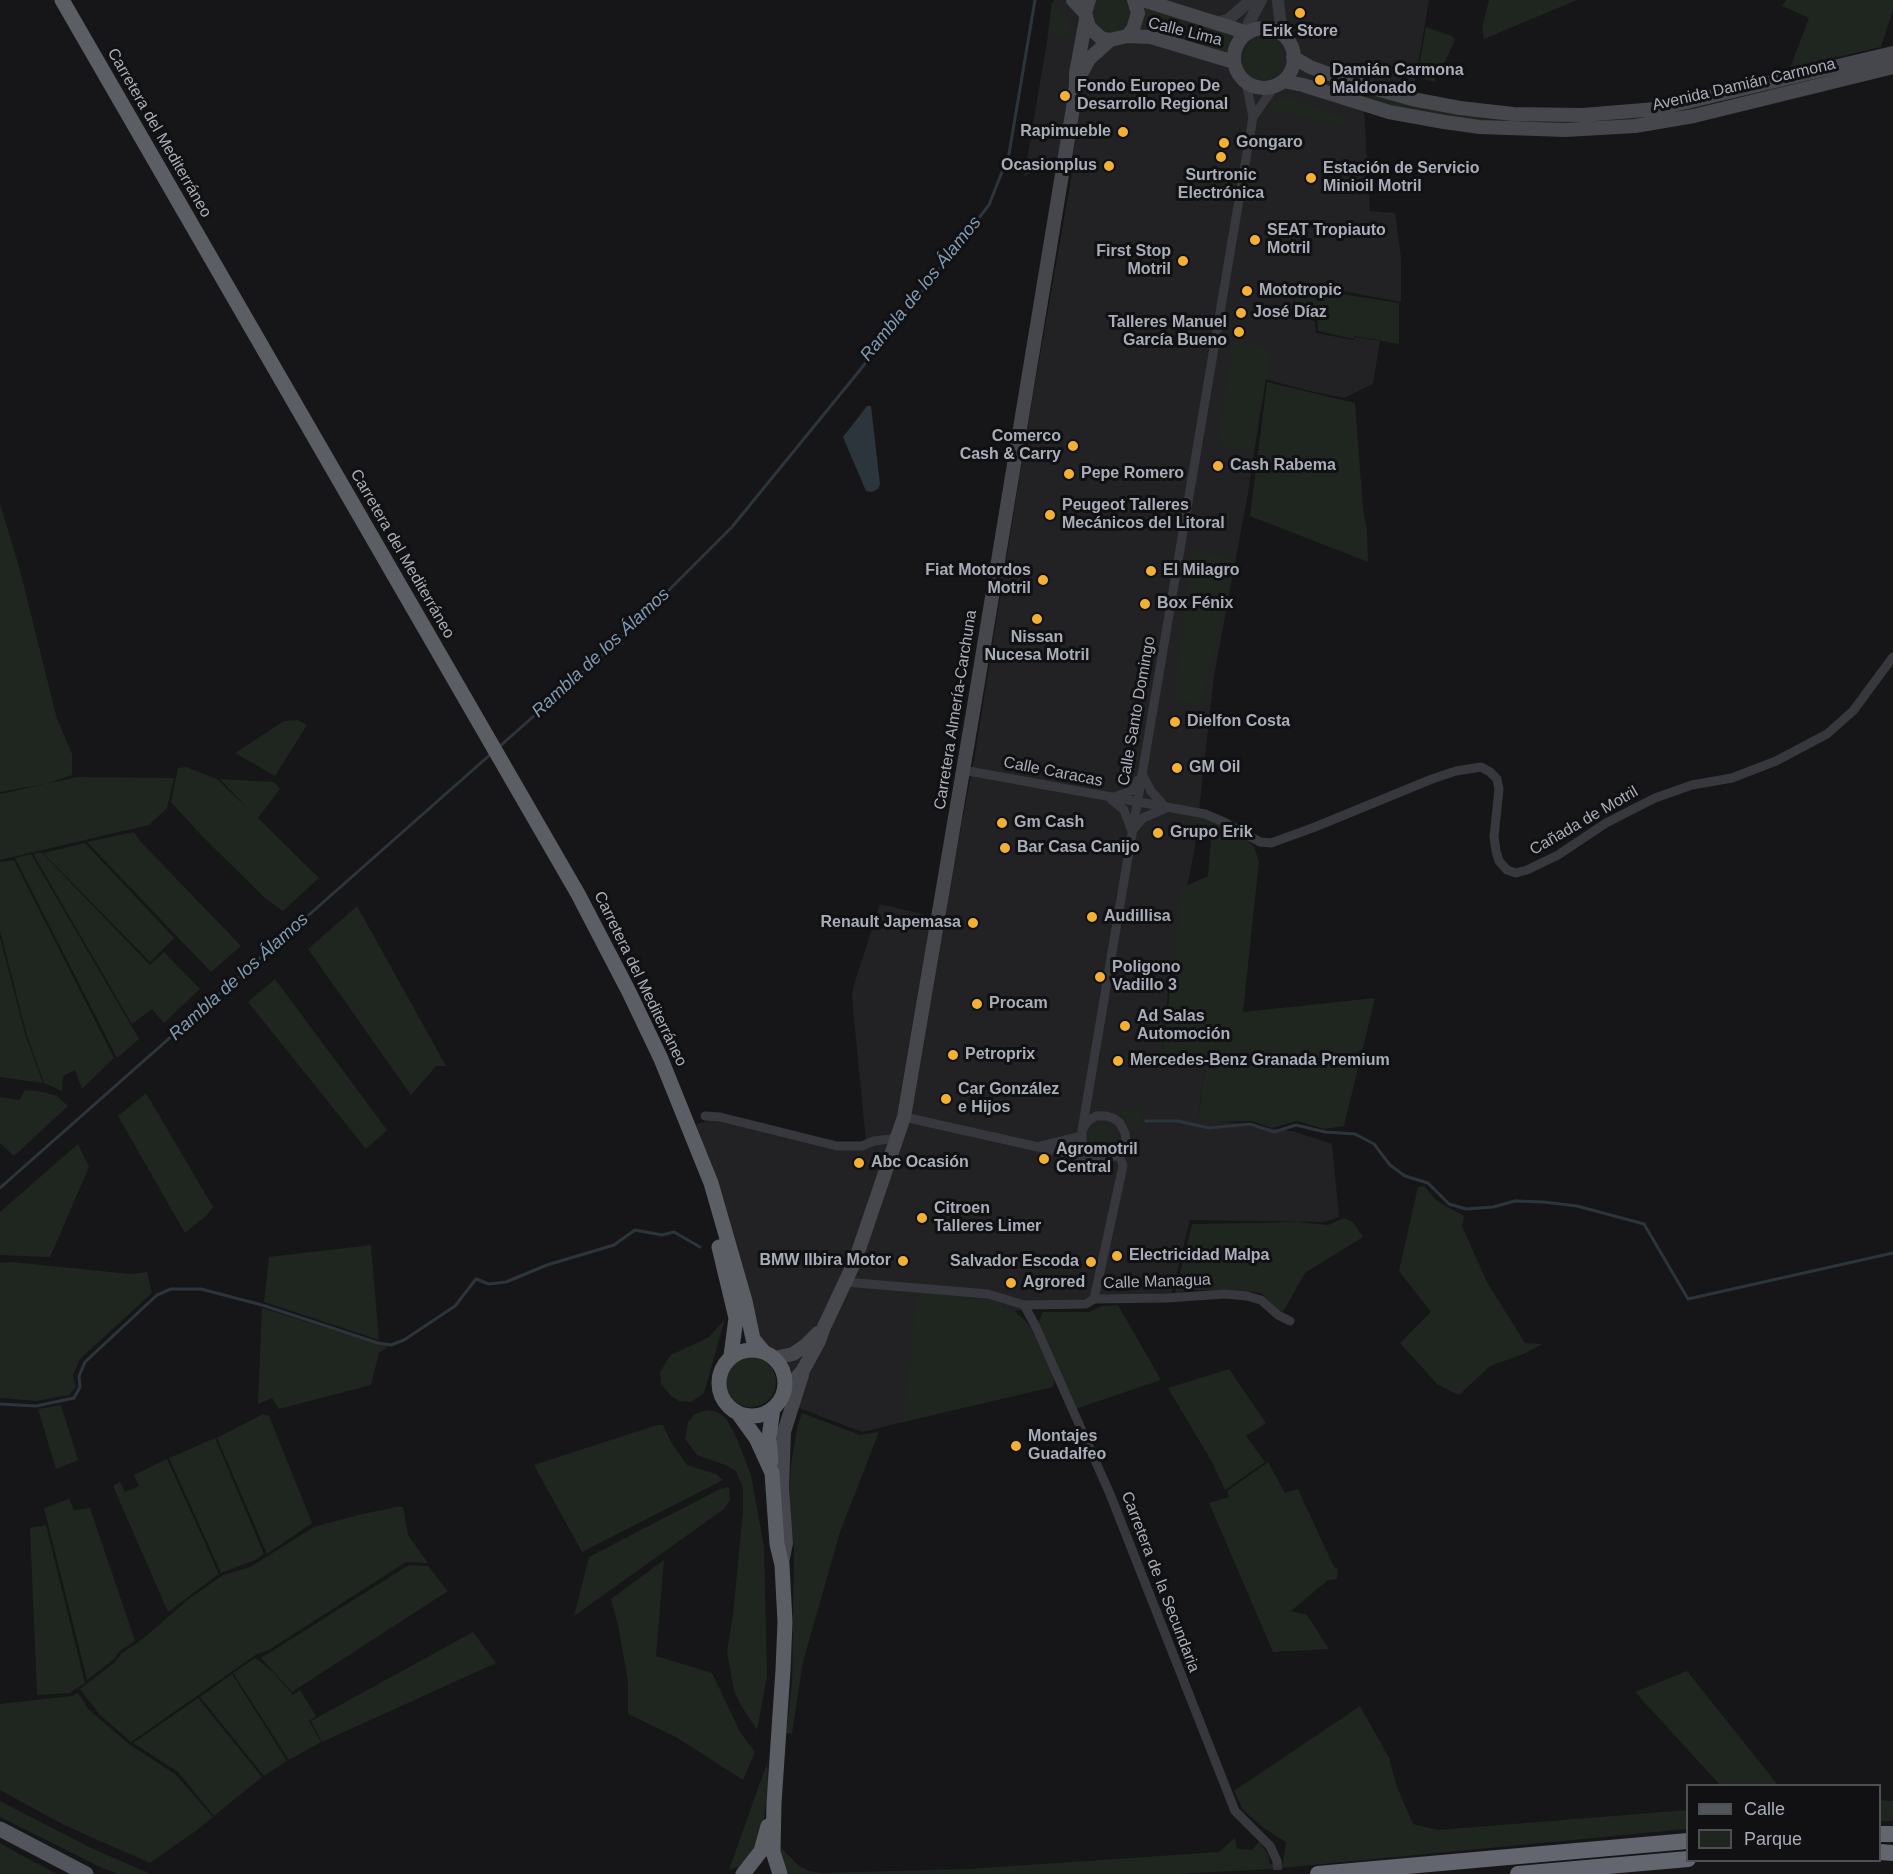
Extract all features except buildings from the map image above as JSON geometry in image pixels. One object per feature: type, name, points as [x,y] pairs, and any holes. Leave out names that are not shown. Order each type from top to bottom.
[{"type":"highway","name":"Carretera del Mediterráneo","points":[[62,0],[578,894],[661,1059],[711,1183],[745,1301],[753,1339],[768,1355]]},
{"type":"highway","name":"Carretera del Mediterráneo","points":[[692,1136],[736,1318],[731,1356]]},
{"type":"highway","points":[[772,1473],[756,1438],[738,1413],[724,1402],[718,1384],[719,1373],[724,1364],[731,1356],[741,1351],[752,1349],[768,1355],[784,1375],[783,1394],[773,1408],[769,1438],[772,1473],[777,1544],[782,1565],[784,1622],[773,1852],[780,1874]]},
{"type":"highway","points":[[738,1413],[756,1416],[773,1408]]},
{"type":"highway","points":[[743,1874],[761,1851],[774,1803]]},
{"type":"highway","points":[[1318,1874],[1686,1840]]},
{"type":"highway","points":[[1518,1874],[1686,1859]]},
{"type":"main road","points":[[1073,0],[1087,10],[1094,33],[1110,40]]},
{"type":"main road","points":[[1127,36],[1137,22],[1138,13],[1134,0]]},
{"type":"main road","name":"Calle Lima","points":[[1143,0],[1250,32]]},
{"type":"main road","name":"Carretera Almería-Carchuna","points":[[803,1370],[819,1341],[862,1244],[904,1117],[1087,10]]},
{"type":"main road","points":[[1262,29],[1280,33],[1287,39],[1291,47],[1293,66],[1279,84],[1265,88],[1255,87],[1245,82],[1234,62],[1237,45],[1250,32],[1262,29]]},
{"type":"main road","name":"Calle Lima","points":[[1110,40],[1127,36],[1151,37],[1234,62]]},
{"type":"main road","name":"Carretera Almería-Carchuna","points":[[1076,85],[1089,59],[1110,40]]},
{"type":"main road","name":"Avenida Damián Carmona","points":[[1293,57],[1310,67],[1354,84],[1412,99],[1460,108],[1513,114],[1583,115],[1656,109],[1893,53]]},
{"type":"main road","name":"Avenida Damián Carmona","points":[[1279,84],[1303,85],[1389,112],[1444,123],[1480,127],[1565,130],[1635,126],[1694,116],[1893,67]]},
{"type":"main road","points":[[768,1355],[793,1354],[806,1346],[824,1327]]},
{"type":"main road","points":[[783,1394],[803,1370]]},
{"type":"main road","points":[[782,1565],[786,1543],[782,1488],[784,1432],[803,1370]]},
{"type":"main road","points":[[0,1829],[86,1874]]},
{"type":"street","points":[[1214,23],[1228,20],[1251,0]]},
{"type":"street","points":[[1250,32],[1249,23],[1261,0]]},
{"type":"street","points":[[1278,0],[1280,19],[1287,39]]},
{"type":"street","name":"Calle Santo Domingo","points":[[1081,1133],[1089,1098],[1136,803],[1253,117],[1245,82]]},
{"type":"street","name":"Calle Santo Domingo","points":[[1253,117],[1279,84]]},
{"type":"street","name":"Cañada de Motril","points":[[1136,803],[1205,814],[1260,842],[1271,843],[1432,779],[1456,771],[1481,767],[1497,779],[1499,789],[1494,837],[1499,861],[1507,870],[1516,873],[1558,855],[1632,808],[1692,785],[1732,778],[1776,761],[1819,739],[1853,711],[1893,657]]},
{"type":"street","name":"Calle Caracas","points":[[963,770],[1136,803]]},
{"type":"street","points":[[1109,798],[1122,796],[1131,791],[1142,772]]},
{"type":"street","points":[[1132,831],[1138,822],[1149,814],[1166,808],[1151,790],[1142,772]]},
{"type":"street","points":[[1109,798],[1124,810],[1132,831]]},
{"type":"street","points":[[1089,1098],[1096,1116]]},
{"type":"street","points":[[705,1116],[720,1117],[837,1146],[862,1146],[874,1141],[898,1138]]},
{"type":"street","points":[[904,1117],[1038,1147],[1093,1158],[1105,1160],[1119,1154],[1126,1140],[1120,1123],[1113,1118],[1096,1116],[1088,1121],[1081,1133],[1082,1145],[1093,1158]]},
{"type":"street","points":[[1038,1147],[1081,1133]]},
{"type":"street","name":"Calle Managua","points":[[1119,1154],[1123,1166],[1094,1299],[1149,1299],[1225,1294],[1247,1296],[1261,1300],[1278,1316],[1290,1321]]},
{"type":"street","points":[[845,1282],[988,1294],[1024,1305],[1086,1305],[1094,1299]]},
{"type":"street","name":"Carretera de la Secundaria","points":[[1024,1305],[1110,1494],[1235,1811],[1270,1846],[1277,1861]]},
{"type":"shaded area","points":[[1054,0],[1429,0],[1412,99],[1363,93],[1370,211],[1395,213],[1401,258],[1401,302],[1298,283],[1291,315],[1315,321],[1316,333],[1354,340],[1355,337],[1380,341],[1373,384],[1344,398],[1265,379],[1248,493],[1214,676],[1195,846],[1168,989],[1163,1052],[1206,1059],[1198,1118],[1292,1131],[1332,1144],[1339,1217],[1324,1222],[1190,1220],[1170,1300],[1105,1296],[1016,1311],[1050,1387],[862,1432],[799,1408],[756,1339],[736,1256],[696,1124],[723,1117],[836,1143],[866,1142],[852,998],[853,988],[880,904],[943,919],[974,760],[1030,412],[1074,162],[1054,157],[1024,177]]},
{"type":"shaded area","points":[[867,406],[871,406],[880,484],[878,489],[872,492],[866,491],[843,437]]},
{"type":"green space","points":[[1099,0],[1125,0],[1131,15],[1126,26],[1116,32],[1099,27],[1093,16],[1093,9]]},
{"type":"green space","points":[[1489,0],[1577,0],[1484,39],[1482,28]]},
{"type":"green space","points":[[1786,0],[1893,0],[1893,10],[1881,47],[1790,68],[1809,18],[1782,6]]},
{"type":"green space","points":[[1052,1],[1069,22],[1071,38],[1048,34]]},
{"type":"green space","points":[[1144,5],[1185,19],[1179,39],[1140,30],[1145,19]]},
{"type":"green space","points":[[1192,21],[1236,34],[1227,54],[1187,41]]},
{"type":"green space","points":[[1426,27],[1452,36],[1455,40],[1446,60],[1435,74],[1435,82],[1417,77]]},
{"type":"green space","points":[[1263,38],[1278,44],[1284,59],[1278,74],[1263,80],[1248,74],[1242,59],[1248,44]]},
{"type":"green space","points":[[1316,75],[1417,106],[1642,116],[1693,108],[1803,81],[1804,83],[1692,111],[1641,119],[1571,125],[1488,121],[1443,116],[1388,105],[1314,83]]},
{"type":"green space","points":[[1291,98],[1323,111],[1349,118],[1348,125],[1311,120],[1311,117],[1267,110],[1271,104],[1280,99]]},
{"type":"green space","points":[[1297,287],[1399,303],[1399,344],[1354,336],[1354,339],[1318,331],[1317,318],[1292,316]]},
{"type":"green space","points":[[1234,341],[1271,349],[1254,451],[1217,445]]},
{"type":"green space","points":[[1267,382],[1355,403],[1368,562],[1250,516]]},
{"type":"green space","points":[[0,504],[20,570],[57,719],[72,754],[72,775],[46,784],[77,777],[174,778],[167,808],[149,825],[0,860],[0,794],[44,784],[0,792]]},
{"type":"green space","points":[[1192,551],[1236,559],[1201,704],[1174,699]]},
{"type":"green space","points":[[298,720],[307,725],[275,776],[235,753],[284,721]]},
{"type":"green space","points":[[186,767],[217,779],[251,812],[220,779],[274,782],[280,789],[258,818],[319,878],[283,911],[266,899],[171,802],[178,768]]},
{"type":"green space","points":[[1196,816],[1211,820],[1245,838],[1254,847],[1259,861],[1243,1012],[1375,998],[1344,1126],[1324,1129],[1297,1121],[1272,1128],[1252,1121],[1214,1122],[1198,1118],[1206,1060],[1163,1053],[1181,888],[1208,876],[1211,840],[1196,821]]},
{"type":"green space","points":[[134,832],[241,946],[211,972],[87,842]]},
{"type":"green space","points":[[85,843],[174,938],[150,962],[43,853]]},
{"type":"green space","points":[[41,852],[150,965],[164,952],[200,989],[164,1023],[152,1009],[132,1024],[33,854]]},
{"type":"green space","points":[[31,854],[139,1039],[117,1058],[15,858]]},
{"type":"green space","points":[[14,860],[114,1058],[82,1089],[75,1070],[63,1076],[62,1091],[44,1083],[27,1036],[0,931],[0,862]]},
{"type":"green space","points":[[357,906],[446,1066],[436,1066],[411,1095],[308,949]]},
{"type":"green space","points":[[0,937],[26,1037],[43,1083],[0,1077]]},
{"type":"green space","points":[[275,979],[387,1130],[366,1149],[248,1002]]},
{"type":"green space","points":[[25,1090],[57,1096],[68,1106],[14,1156],[0,1143],[0,1097],[19,1100]]},
{"type":"green space","points":[[146,1093],[213,1207],[185,1233],[118,1116]]},
{"type":"green space","points":[[1121,1108],[1142,1111],[1138,1128],[1133,1127],[1122,1114]]},
{"type":"green space","points":[[1101,1124],[1110,1128],[1114,1137],[1110,1146],[1101,1150],[1092,1146],[1088,1137],[1092,1128]]},
{"type":"green space","points":[[78,1144],[89,1167],[50,1257],[0,1255],[0,1212]]},
{"type":"green space","points":[[1424,1186],[1437,1201],[1464,1216],[1462,1226],[1487,1282],[1525,1343],[1542,1344],[1526,1353],[1490,1366],[1459,1395],[1437,1384],[1400,1343],[1431,1312],[1399,1271],[1418,1187]]},
{"type":"green space","points":[[1344,1218],[1353,1222],[1363,1237],[1305,1273],[1283,1312],[1261,1293],[1192,1290],[1175,1293],[1192,1224],[1297,1222],[1328,1225]]},
{"type":"green space","points":[[371,1245],[379,1340],[264,1302],[269,1257]]},
{"type":"green space","points":[[12,1262],[130,1274],[147,1272],[152,1293],[80,1359],[73,1375],[76,1387],[69,1395],[36,1401],[0,1398],[0,1263]]},
{"type":"green space","points":[[917,1293],[991,1300],[1020,1316],[1030,1326],[1054,1378],[1053,1387],[903,1422]]},
{"type":"green space","points":[[1118,1305],[1161,1380],[1075,1409],[1038,1323],[1043,1312],[1089,1312],[1102,1306]]},
{"type":"green space","points":[[262,1308],[388,1347],[379,1353],[371,1385],[279,1409],[272,1398],[258,1404]]},
{"type":"green space","points":[[725,1319],[704,1393],[691,1402],[679,1401],[671,1396],[661,1384],[660,1373],[667,1360],[671,1355],[709,1337]]},
{"type":"green space","points":[[746,1357],[756,1357],[769,1364],[776,1377],[776,1387],[769,1400],[756,1407],[746,1407],[737,1403],[730,1396],[726,1387],[726,1377],[730,1368],[737,1361]]},
{"type":"green space","points":[[1229,1369],[1266,1423],[1246,1436],[1265,1462],[1225,1490],[1212,1462],[1168,1388]]},
{"type":"green space","points":[[61,1405],[78,1460],[56,1469],[38,1409]]},
{"type":"green space","points":[[707,1410],[717,1412],[726,1418],[737,1439],[751,1475],[764,1547],[767,1676],[757,1730],[734,1691],[727,1651],[733,1615],[743,1511],[743,1488],[736,1471],[697,1455],[685,1439],[688,1422],[695,1414]]},
{"type":"green space","points":[[802,1413],[860,1435],[879,1432],[840,1532],[803,1662],[792,1733],[786,1734],[792,1682],[794,1550],[789,1499],[791,1464]]},
{"type":"green space","points":[[263,1414],[269,1416],[312,1523],[267,1554],[217,1438]]},
{"type":"green space","points":[[663,1425],[671,1442],[687,1465],[716,1474],[723,1480],[582,1552],[534,1465]]},
{"type":"green space","points":[[215,1438],[264,1554],[255,1560],[221,1573],[169,1458]]},
{"type":"green space","points":[[167,1459],[219,1574],[168,1612],[113,1486],[120,1482],[125,1492],[139,1486],[134,1475]]},
{"type":"green space","points":[[1268,1462],[1285,1493],[1298,1489],[1334,1567],[1338,1569],[1337,1579],[1328,1580],[1291,1611],[1307,1615],[1329,1649],[1273,1652],[1209,1503],[1229,1497],[1227,1491]]},
{"type":"green space","points":[[729,1487],[730,1500],[724,1509],[574,1616],[589,1557],[720,1489]]},
{"type":"green space","points":[[69,1499],[74,1510],[90,1508],[135,1641],[87,1680],[44,1508]]},
{"type":"green space","points":[[403,1507],[408,1535],[428,1563],[406,1562],[269,1650],[257,1654],[131,1742],[100,1715],[80,1689],[190,1598],[223,1575],[250,1567],[314,1527]]},
{"type":"green space","points":[[46,1525],[85,1683],[69,1693],[37,1695],[30,1528]]},
{"type":"green space","points":[[664,1560],[656,1656],[712,1673],[740,1732],[755,1752],[743,1780],[676,1737],[628,1714],[628,1681],[611,1599]]},
{"type":"green space","points":[[409,1565],[428,1566],[448,1591],[292,1692],[261,1658]]},
{"type":"green space","points":[[473,1632],[496,1663],[322,1742],[311,1721]]},
{"type":"green space","points":[[255,1658],[273,1672],[293,1695],[300,1690],[316,1716],[309,1721],[321,1742],[289,1760],[233,1673]]},
{"type":"green space","points":[[1687,1671],[1777,1784],[1719,1784],[1635,1692]]},
{"type":"green space","points":[[232,1674],[287,1761],[264,1776],[200,1697]]},
{"type":"green space","points":[[78,1693],[88,1709],[129,1744],[175,1774],[213,1817],[150,1863],[64,1825],[0,1790],[0,1704],[72,1696]]},
{"type":"green space","points":[[198,1698],[262,1777],[214,1816],[178,1772],[133,1743]]},
{"type":"green space","points":[[1360,1706],[1389,1758],[1397,1787],[1413,1824],[1438,1830],[1686,1810],[1686,1829],[1271,1869],[1176,1874],[789,1874],[779,1854],[782,1849],[799,1866],[820,1873],[968,1869],[1219,1852],[1235,1838],[1237,1849],[1252,1850],[1259,1842],[1268,1854],[1270,1864],[1283,1863],[1286,1842],[1265,1829],[1243,1810],[1234,1791]]},
{"type":"green space","points":[[767,1763],[768,1782],[760,1838],[747,1859],[738,1867],[729,1870]]},
{"type":"green space","points":[[1881,1800],[1893,1801],[1893,1821],[1881,1821]]},
{"type":"green space","points":[[0,1801],[91,1848],[151,1874],[118,1874],[102,1868],[0,1817]]},
{"type":"green space","points":[[0,1843],[19,1854],[57,1874],[0,1874]]},
{"type":"waterway","name":"Rambla de los Álamos","points":[[499,747],[616,643],[732,527],[860,370],[989,205],[1009,154],[1035,0]]},
{"type":"waterway","name":"Rambla de los Álamos","points":[[0,1188],[492,753]]},
{"type":"waterway","points":[[1146,1121],[1178,1121],[1209,1128],[1250,1124],[1274,1132],[1296,1125],[1325,1132],[1355,1134],[1374,1144],[1390,1165],[1405,1176],[1428,1183],[1449,1204],[1466,1209],[1493,1207],[1515,1201],[1544,1202],[1577,1206],[1644,1224],[1688,1299],[1893,1253]]},
{"type":"waterway","points":[[0,1404],[36,1406],[74,1398],[80,1387],[79,1376],[85,1362],[157,1295],[171,1289],[201,1289],[262,1305],[378,1343],[391,1345],[404,1340],[455,1306],[476,1279],[489,1284],[506,1282],[547,1265],[614,1245],[635,1230],[662,1235],[674,1232],[700,1247]]},
{"type":"tunnel","points":[[1277,1861],[1278,1874]]},
{"type":"place","name":"Erik Store","points":[[1300,13]]},
{"type":"place","name":"Damián Carmona Maldonado","points":[[1320,80]]},
{"type":"place","name":"Fondo Europeo De Desarrollo Regional","points":[[1065,96]]},
{"type":"place","name":"Rapimueble","points":[[1123,132]]},
{"type":"place","name":"Gongaro","points":[[1224,143]]},
{"type":"place","name":"Surtronic Electrónica","points":[[1221,157]]},
{"type":"place","name":"Ocasionplus","points":[[1109,166]]},
{"type":"place","name":"Estación de Servicio Minioil Motril","points":[[1311,178]]},
{"type":"place","name":"SEAT Tropiauto Motril","points":[[1255,240]]},
{"type":"place","name":"First Stop Motril","points":[[1183,261]]},
{"type":"place","name":"Mototropic","points":[[1247,291]]},
{"type":"place","name":"José Díaz","points":[[1241,313]]},
{"type":"place","name":"Talleres Manuel García Bueno","points":[[1239,332]]},
{"type":"place","name":"Comerco Cash & Carry","points":[[1073,446]]},
{"type":"place","name":"Cash Rabema","points":[[1218,466]]},
{"type":"place","name":"Pepe Romero","points":[[1069,474]]},
{"type":"place","name":"Peugeot Talleres Mecánicos del Litoral","points":[[1050,515]]},
{"type":"place","name":"El Milagro","points":[[1151,571]]},
{"type":"place","name":"Fiat Motordos Motril","points":[[1043,580]]},
{"type":"place","name":"Box Fénix","points":[[1145,604]]},
{"type":"place","name":"Nissan Nucesa Motril","points":[[1037,619]]},
{"type":"place","name":"Dielfon Costa","points":[[1175,722]]},
{"type":"place","name":"GM Oil","points":[[1177,768]]},
{"type":"place","name":"Gm Cash","points":[[1002,823]]},
{"type":"place","name":"Grupo Erik","points":[[1158,833]]},
{"type":"place","name":"Bar Casa Canijo","points":[[1005,848]]},
{"type":"place","name":"Audillisa","points":[[1092,917]]},
{"type":"place","name":"Renault Japemasa","points":[[973,923]]},
{"type":"place","name":"Poligono Vadillo 3","points":[[1100,977]]},
{"type":"place","name":"Procam","points":[[977,1004]]},
{"type":"place","name":"Ad Salas Automoción","points":[[1125,1026]]},
{"type":"place","name":"Petroprix","points":[[953,1055]]},
{"type":"place","name":"Mercedes-Benz Granada Premium","points":[[1118,1061]]},
{"type":"place","name":"Car González e Hijos","points":[[946,1099]]},
{"type":"place","name":"Agromotril Central","points":[[1044,1159]]},
{"type":"place","name":"Abc Ocasión","points":[[859,1163]]},
{"type":"place","name":"Citroen Talleres Limer","points":[[922,1218]]},
{"type":"place","name":"Electricidad Malpa","points":[[1117,1256]]},
{"type":"place","name":"BMW Ilbira Motor","points":[[903,1261]]},
{"type":"place","name":"Salvador Escoda","points":[[1091,1262]]},
{"type":"place","name":"Agrored","points":[[1011,1283]]},
{"type":"place","name":"Montajes Guadalfeo","points":[[1016,1446]]}]
